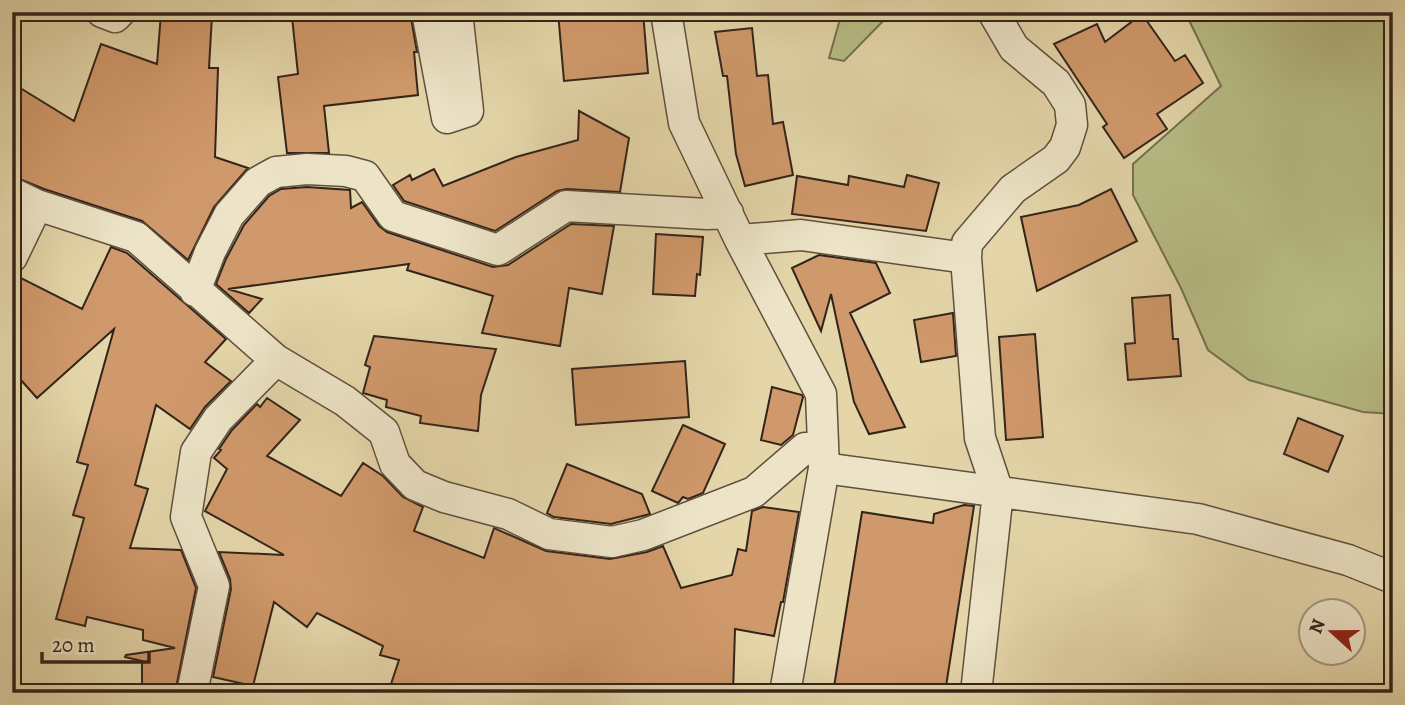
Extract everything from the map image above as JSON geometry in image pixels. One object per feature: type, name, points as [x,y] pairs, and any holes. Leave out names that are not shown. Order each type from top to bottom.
[{"type":"street","points":[[102,12],[115,17],[120,12]]},
{"type":"street","points":[[427,12],[447,118],[468,111],[457,12]]},
{"type":"street","points":[[666,12],[684,123],[821,394],[823,458],[785,693]]},
{"type":"street","points":[[975,693],[998,492],[980,438],[967,243],[1013,189],[1056,159],[1065,147],[1072,125],[1070,105],[1056,83],[1014,48],[993,12]]},
{"type":"street","points":[[195,290],[229,215],[258,182],[276,172],[307,169],[333,170],[365,176],[393,216],[498,250],[566,206],[707,214],[734,226],[966,258]]},
{"type":"street","points":[[12,257],[25,199],[136,237],[276,360],[345,401],[383,432],[395,464],[415,485],[444,497],[508,514],[549,534],[612,542],[643,535],[754,492],[805,448],[823,458],[998,492],[1198,519],[1348,560],[1393,578]]},
{"type":"street","points":[[192,693],[214,586],[186,517],[196,452],[218,419],[276,360]]},
{"type":"green space","points":[[842,12],[903,12],[890,14],[844,61],[829,58]]},
{"type":"green space","points":[[1185,12],[1393,12],[1393,414],[1363,412],[1249,380],[1208,350],[1181,288],[1133,195],[1133,164],[1221,86]]},
{"type":"building","points":[[337,12],[410,12],[417,52],[414,52],[418,95],[324,106],[329,153],[287,153],[278,77],[298,74],[292,17]]},
{"type":"building","points":[[558,12],[643,12],[648,73],[564,81]]},
{"type":"building","points":[[161,13],[212,15],[209,68],[218,68],[215,157],[248,168],[214,207],[188,260],[142,221],[12,176],[12,83],[74,121],[101,44],[157,64]]},
{"type":"building","points":[[1142,14],[1175,61],[1185,55],[1203,83],[1157,114],[1167,129],[1124,158],[1103,127],[1107,124],[1054,44],[1097,24],[1105,42]]},
{"type":"building","points":[[752,28],[757,76],[768,75],[773,124],[783,122],[793,175],[745,186],[736,154],[727,76],[723,76],[715,32]]},
{"type":"building","points":[[579,111],[629,138],[620,192],[567,189],[557,191],[495,231],[404,201],[393,185],[410,175],[412,180],[434,169],[443,186],[516,157],[578,140]]},
{"type":"building","points":[[907,175],[939,183],[926,231],[792,214],[797,176],[848,185],[849,176],[904,187]]},
{"type":"building","points":[[307,187],[350,190],[351,208],[362,202],[379,226],[387,232],[493,267],[508,265],[571,224],[614,226],[602,294],[569,288],[560,346],[482,333],[493,296],[407,270],[409,264],[228,289],[262,299],[249,313],[216,284],[226,259],[244,225],[269,196],[281,189]]},
{"type":"building","points":[[1111,189],[1137,241],[1037,291],[1021,217],[1079,205]]},
{"type":"building","points":[[656,234],[703,237],[700,275],[697,274],[695,296],[653,294]]},
{"type":"building","points":[[111,247],[127,253],[226,339],[205,362],[231,381],[205,407],[190,429],[156,405],[135,485],[148,489],[130,548],[181,550],[196,588],[175,693],[142,693],[142,661],[125,657],[175,648],[143,640],[143,630],[87,617],[85,626],[56,619],[84,518],[73,515],[88,465],[77,462],[114,329],[37,398],[12,370],[12,295],[21,278],[82,309]]},
{"type":"building","points":[[819,255],[876,263],[890,293],[850,313],[905,427],[869,434],[854,402],[831,294],[821,331],[792,268]]},
{"type":"building","points":[[1170,295],[1173,339],[1178,339],[1181,376],[1128,380],[1125,344],[1135,343],[1132,298]]},
{"type":"building","points":[[953,313],[956,356],[921,362],[914,320]]},
{"type":"building","points":[[1035,334],[1043,437],[1006,440],[999,337]]},
{"type":"building","points":[[374,336],[496,349],[481,395],[478,431],[420,423],[421,416],[386,407],[387,400],[363,393],[370,367],[365,365]]},
{"type":"building","points":[[685,361],[689,417],[576,425],[572,369]]},
{"type":"building","points":[[772,387],[803,397],[793,435],[781,445],[761,440]]},
{"type":"building","points":[[267,398],[300,420],[267,456],[341,496],[363,463],[383,476],[403,497],[423,507],[414,531],[484,558],[494,528],[546,551],[610,559],[663,546],[681,588],[732,575],[738,549],[746,551],[752,511],[763,507],[799,512],[783,602],[774,636],[735,629],[733,693],[388,693],[399,660],[380,655],[383,646],[317,613],[307,627],[274,602],[253,686],[213,677],[231,589],[230,579],[219,552],[284,555],[205,511],[227,469],[214,458],[232,430],[257,404],[260,407]]},
{"type":"building","points":[[1298,418],[1343,436],[1328,472],[1284,454]]},
{"type":"building","points":[[683,425],[725,444],[703,493],[688,499],[683,497],[678,503],[652,491]]},
{"type":"building","points":[[567,464],[642,494],[650,514],[611,524],[554,517],[547,513]]},
{"type":"building","points":[[964,505],[974,506],[945,693],[833,693],[862,512],[933,523],[934,514]]}]
